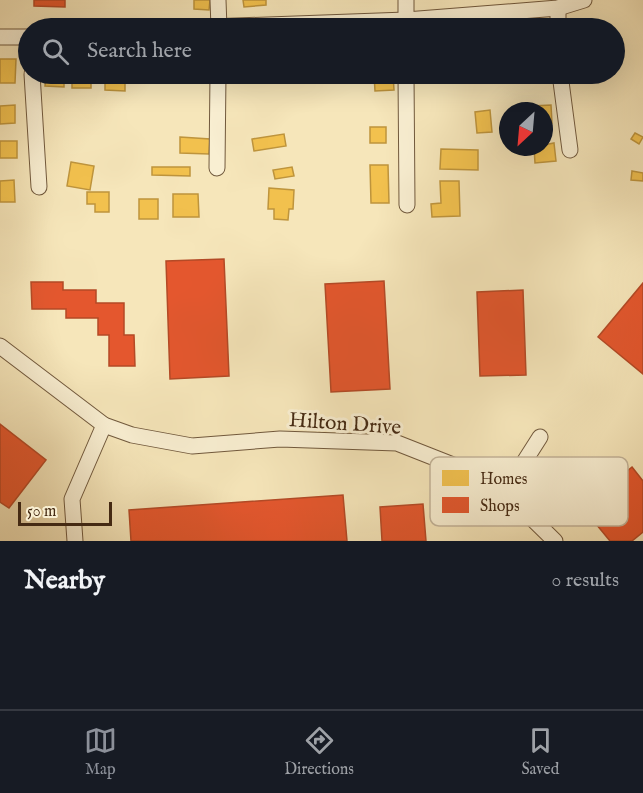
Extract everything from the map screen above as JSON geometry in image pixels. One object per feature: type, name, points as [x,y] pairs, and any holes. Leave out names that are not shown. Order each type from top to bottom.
[{"type":"street","points":[[218,0],[219,18]]},
{"type":"street","points":[[406,0],[406,18]]},
{"type":"street","points":[[469,18],[558,8],[584,0]]},
{"type":"street","points":[[558,8],[558,18]]},
{"type":"street","points":[[0,37],[18,37]]},
{"type":"street","points":[[33,84],[39,188]]},
{"type":"street","points":[[217,168],[218,84]]},
{"type":"street","points":[[406,84],[407,205]]},
{"type":"street","points":[[561,84],[570,150]]},
{"type":"street","name":"Hilton Drive","points":[[0,346],[104,425],[132,435],[192,446],[280,439],[397,443],[433,457]]},
{"type":"street","points":[[75,541],[72,500],[104,425]]},
{"type":"street","points":[[528,457],[540,437]]},
{"type":"street","name":"Hilton Drive","points":[[540,526],[555,541]]},
{"type":"building: Homes","points":[[194,0],[210,0],[209,10],[194,9]]},
{"type":"building: Homes","points":[[243,0],[266,0],[266,5],[244,7]]},
{"type":"building: Homes","points":[[0,59],[16,59],[15,83],[0,83]]},
{"type":"building: Homes","points":[[45,84],[64,84],[64,87],[45,86]]},
{"type":"building: Homes","points":[[72,84],[91,84],[91,88],[72,88]]},
{"type":"building: Homes","points":[[105,84],[125,84],[125,91],[105,90]]},
{"type":"building: Homes","points":[[375,84],[394,84],[394,90],[375,91]]},
{"type":"building: Homes","points":[[15,105],[15,123],[0,124],[0,106]]},
{"type":"building: Homes","points":[[490,110],[492,132],[477,133],[475,112]]},
{"type":"building: Homes","points":[[370,127],[386,127],[386,143],[370,143]]},
{"type":"building: Homes","points":[[635,133],[643,137],[639,144],[631,139]]},
{"type":"building: Homes","points":[[284,134],[286,146],[254,151],[252,139]]},
{"type":"building: Homes","points":[[180,137],[210,139],[209,154],[180,153]]},
{"type":"building: Homes","points":[[0,141],[17,141],[17,158],[0,158]]},
{"type":"building: Homes","points":[[553,143],[556,161],[535,163],[535,156],[553,156]]},
{"type":"building: Homes","points":[[441,149],[478,150],[478,170],[440,169]]},
{"type":"building: Homes","points":[[71,162],[94,166],[90,190],[67,186]]},
{"type":"building: Homes","points":[[370,165],[388,165],[389,203],[371,203]]},
{"type":"building: Homes","points":[[152,167],[190,167],[190,176],[152,175]]},
{"type":"building: Homes","points":[[292,167],[294,176],[275,179],[273,170]]},
{"type":"building: Homes","points":[[632,171],[643,173],[643,181],[631,180]]},
{"type":"building: Homes","points":[[14,180],[15,202],[0,202],[0,181]]},
{"type":"building: Homes","points":[[440,181],[459,181],[460,216],[432,217],[431,204],[441,203]]},
{"type":"building: Homes","points":[[269,188],[294,190],[293,209],[289,209],[288,220],[274,219],[274,209],[268,209]]},
{"type":"building: Homes","points":[[87,192],[109,192],[109,212],[95,212],[95,204],[87,204]]},
{"type":"building: Homes","points":[[173,194],[198,194],[199,217],[173,217]]},
{"type":"building: Homes","points":[[139,199],[158,199],[158,219],[139,219]]},
{"type":"building: Shops","points":[[34,0],[65,0],[65,7],[34,6]]},
{"type":"building: Shops","points":[[224,259],[229,376],[170,379],[166,261]]},
{"type":"building: Shops","points":[[384,281],[390,389],[331,392],[325,284]]},
{"type":"building: Shops","points":[[31,282],[63,282],[63,290],[96,290],[96,303],[124,303],[124,335],[134,335],[135,366],[109,366],[109,335],[98,335],[98,318],[66,318],[66,309],[32,309]]},
{"type":"building: Shops","points":[[643,283],[643,374],[598,337]]},
{"type":"building: Shops","points":[[523,290],[526,375],[480,376],[477,292]]},
{"type":"building: Shops","points":[[0,424],[46,460],[9,508],[0,502]]},
{"type":"building: Shops","points":[[632,467],[643,481],[643,532],[632,541],[610,541],[598,526],[628,526],[628,470]]},
{"type":"building: Shops","points":[[343,495],[347,541],[131,541],[129,510]]},
{"type":"building: Shops","points":[[423,504],[426,541],[382,541],[380,507]]}]
